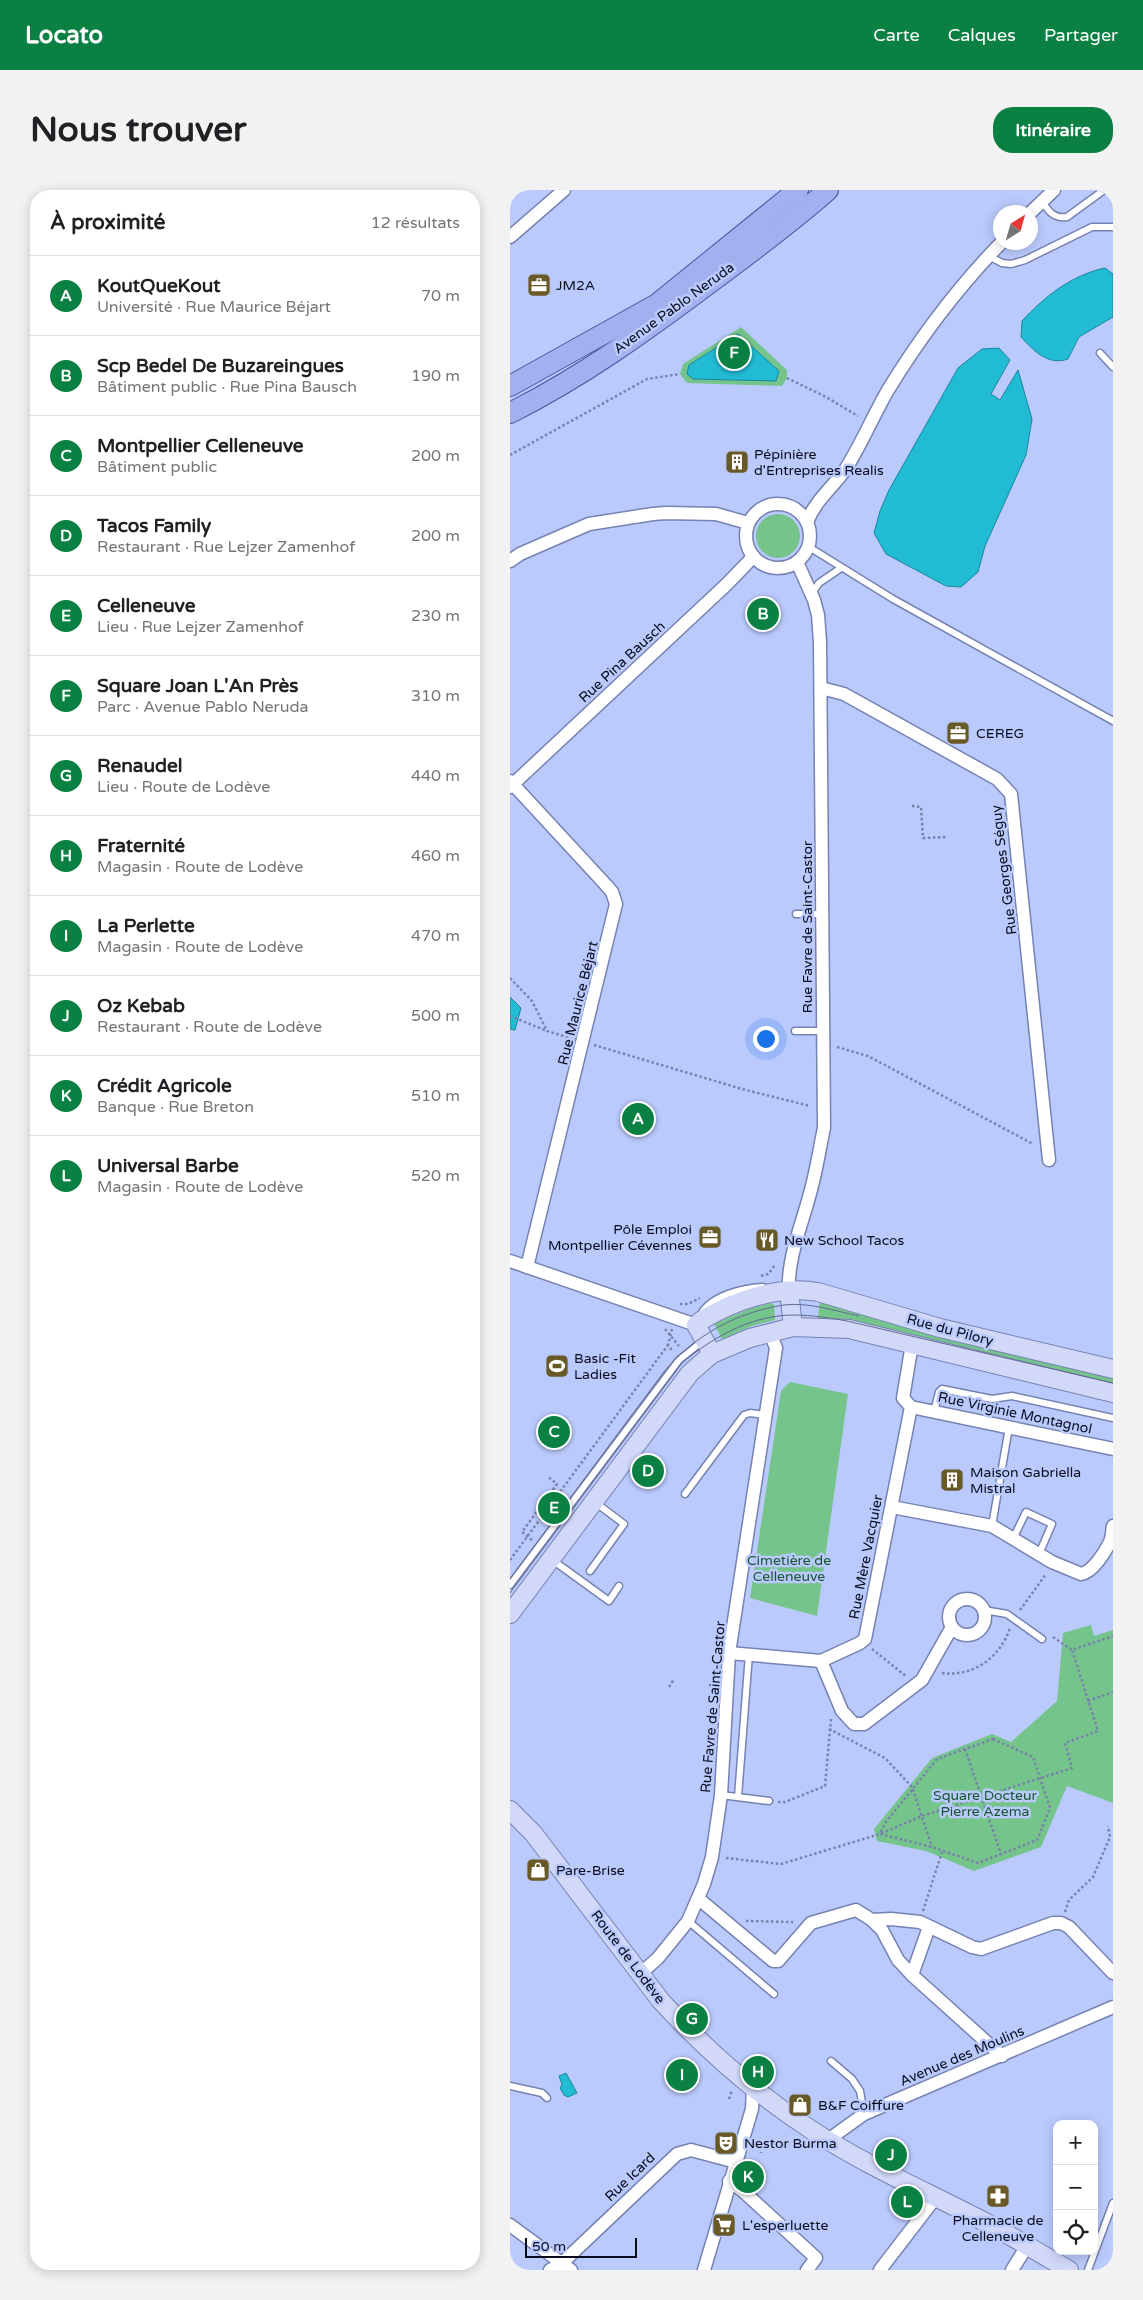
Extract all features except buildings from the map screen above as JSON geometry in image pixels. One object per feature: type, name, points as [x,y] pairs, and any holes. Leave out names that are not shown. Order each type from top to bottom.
[{"type":"main road","name":"Avenue Pablo Neruda","points":[[510,386],[657,304],[798,190]]},
{"type":"main road","name":"Avenue Pablo Neruda","points":[[510,412],[538,398],[638,337],[798,217],[828,190]]},
{"type":"main road","points":[[789,1291],[793,1327]]},
{"type":"main road","name":"Rue du Pilory","points":[[1113,1369],[940,1328],[818,1292],[789,1291],[751,1297],[713,1313],[704,1339],[750,1338],[793,1327],[849,1329],[1113,1393]]},
{"type":"main road","points":[[510,1614],[545,1552],[594,1502],[690,1373],[704,1339]]},
{"type":"main road","name":"Route de Lodève","points":[[510,1810],[533,1833],[640,1974],[683,2026],[753,2088],[860,2160],[936,2197],[1070,2270]]},
{"type":"street","points":[[510,238],[564,190]]},
{"type":"street","points":[[1038,205],[1054,190]]},
{"type":"street","points":[[807,522],[812,510],[844,470],[920,340],[957,291],[994,250]]},
{"type":"street","points":[[793,507],[826,492]]},
{"type":"street","points":[[779,503],[793,507],[807,522],[810,530],[808,547],[797,562],[788,567],[769,567],[753,557],[745,541],[748,523],[752,515],[764,506],[779,503]]},
{"type":"street","points":[[510,561],[520,554],[589,524],[666,513],[716,514],[748,523]]},
{"type":"street","name":"Rue Pina Bausch","points":[[511,784],[727,584],[753,557]]},
{"type":"street","name":"Rue Favre de Saint-Castor","points":[[789,1291],[788,1278],[815,1177],[824,1128],[821,688],[818,615],[797,562]]},
{"type":"street","name":"Rue Georges Séguy","points":[[821,688],[844,694],[997,780],[1010,794],[1049,1156]]},
{"type":"street","name":"Rue Maurice Béjart","points":[[511,784],[606,885],[612,892],[616,904],[584,1042],[528,1266]]},
{"type":"street","points":[[510,1261],[528,1266],[704,1339]]},
{"type":"street","name":"Rue Favre de Saint-Castor","points":[[640,1974],[658,1958],[688,1921],[699,1899],[712,1857],[721,1795],[729,1653],[776,1348],[770,1333]]},
{"type":"street","name":"Rue Mère Vacquier","points":[[821,1661],[864,1641],[892,1507],[910,1407],[903,1398],[912,1344]]},
{"type":"street","name":"Rue Virginie Montagnol","points":[[910,1407],[1113,1449]]},
{"type":"street","points":[[892,1507],[992,1526],[1039,1554],[1081,1574],[1094,1566],[1111,1541],[1113,1526]]},
{"type":"street","points":[[970,1598],[980,1604],[984,1610],[984,1621],[978,1631],[973,1634],[961,1634],[952,1627],[948,1616],[953,1604],[970,1598]]},
{"type":"street","points":[[729,1653],[821,1661],[834,1693],[848,1718],[860,1725],[917,1685],[952,1627]]},
{"type":"street","points":[[699,1899],[773,1961],[778,1961],[811,1923],[856,1910],[872,1920],[882,1930],[898,1960],[912,1975],[1002,2056]]},
{"type":"street","points":[[872,1920],[890,1919],[924,1924],[972,1947],[982,1949],[1053,1923],[1061,1923],[1069,1927],[1113,1973]]},
{"type":"street","points":[[912,1975],[924,1924]]},
{"type":"street","name":"Avenue des Moulins","points":[[828,2140],[864,2114],[1002,2056],[1113,2006]]},
{"type":"street","points":[[704,2270],[752,2109],[753,2088]]},
{"type":"street","name":"Rue Icard","points":[[561,2268],[677,2154],[691,2150],[736,2162]]},
{"type":"street","points":[[729,2181],[743,2190],[816,2258],[807,2270]]},
{"type":"street","points":[[880,2270],[936,2197]]},
{"type":"street","points":[[510,2225],[561,2268]]},
{"type":"street","points":[[1012,2270],[1027,2246]]},
{"type":"lane","points":[[1042,201],[1047,210],[1054,216],[1066,217],[1104,190]]},
{"type":"lane","points":[[988,256],[1002,263],[1011,264],[1025,260],[1092,227],[1113,227]]},
{"type":"lane","points":[[1100,353],[1113,367]]},
{"type":"lane","points":[[808,547],[841,568],[1113,721]]},
{"type":"lane","points":[[811,594],[819,584],[841,568]]},
{"type":"lane","points":[[796,914],[822,914]]},
{"type":"lane","points":[[795,1031],[823,1031]]},
{"type":"lane","points":[[510,1585],[545,1552],[679,1360],[704,1339]]},
{"type":"lane","points":[[934,1412],[939,1392],[942,1389],[992,1400],[1012,1396],[1113,1418]]},
{"type":"lane","points":[[685,1494],[744,1415],[750,1413],[765,1415]]},
{"type":"lane","points":[[992,1526],[1009,1428]]},
{"type":"lane","points":[[590,1570],[624,1524],[594,1502]]},
{"type":"lane","points":[[1013,1539],[1026,1512],[1052,1524],[1039,1554]]},
{"type":"lane","points":[[545,1552],[609,1601],[619,1586]]},
{"type":"lane","points":[[984,1610],[1007,1614],[1042,1639]]},
{"type":"lane","points":[[738,1797],[749,1654]]},
{"type":"lane","points":[[721,1795],[769,1801]]},
{"type":"lane","points":[[688,1921],[774,1994]]},
{"type":"lane","points":[[832,2061],[852,2079],[860,2091],[864,2114]]},
{"type":"lane","points":[[510,2086],[542,2093],[547,2098]]},
{"type":"lane","points":[[1088,2270],[1111,2216],[1113,2202]]},
{"type":"path","points":[[510,455],[647,379],[680,374]]},
{"type":"path","points":[[787,378],[826,397],[870,423]]},
{"type":"path","points":[[912,806],[921,807],[923,838],[948,837]]},
{"type":"path","points":[[510,978],[532,1001],[547,1031]]},
{"type":"path","points":[[510,1016],[547,1031],[742,1089],[824,1110]]},
{"type":"path","points":[[823,1044],[844,1048],[868,1056],[1049,1156]]},
{"type":"path","points":[[510,1560],[668,1345]]},
{"type":"path","points":[[545,1552],[522,1532],[557,1484],[548,1476]]},
{"type":"path","points":[[1018,1612],[1055,1562]]},
{"type":"path","points":[[926,1671],[957,1674],[974,1669],[994,1655],[1001,1646],[1014,1620]]},
{"type":"path","points":[[712,1857],[781,1864],[880,1834],[922,1816],[1072,1768],[1065,1743],[1098,1731],[1072,1650],[1113,1636]]},
{"type":"path","points":[[864,1641],[917,1685]]},
{"type":"path","points":[[669,1687],[674,1679]]},
{"type":"path","points":[[1088,1701],[1113,1692]]},
{"type":"path","points":[[785,1802],[825,1786],[829,1729],[834,1693]]},
{"type":"path","points":[[829,1729],[884,1758],[912,1787],[932,1847]]},
{"type":"path","points":[[993,1739],[1033,1757],[1050,1808],[1037,1840],[978,1863],[932,1847],[880,1834],[885,1822],[937,1759],[993,1739]]},
{"type":"path","points":[[965,1749],[1002,1854]]},
{"type":"path","points":[[1061,1923],[1069,1900],[1093,1877],[1110,1838],[1108,1826]]},
{"type":"path","points":[[924,1924],[943,1851]]},
{"type":"path","points":[[722,1920],[811,1923]]},
{"type":"path","points":[[729,2099],[734,2086]]},
{"type":"green space","points":[[741,327],[787,370],[787,378],[782,386],[687,383],[680,374],[683,364]]},
{"type":"green space","points":[[778,514],[790,518],[796,524],[800,536],[796,548],[790,554],[778,558],[766,554],[760,548],[756,536],[760,524],[766,518]]},
{"type":"green space","points":[[820,1300],[1113,1372],[1113,1388],[817,1325]]},
{"type":"green space","points":[[771,1303],[774,1305],[775,1320],[752,1326],[722,1339],[714,1324],[749,1309]]},
{"type":"green space","name":"Cimetière de Celleneuve","points":[[790,1382],[848,1394],[817,1616],[750,1598],[781,1391]]},
{"type":"green space","name":"Square Docteur Pierre Azema","points":[[1091,1625],[1094,1636],[1113,1630],[1113,1803],[1067,1786],[1041,1847],[974,1871],[926,1851],[877,1841],[874,1829],[932,1758],[992,1734],[1011,1742],[1057,1701],[1063,1633]]},
{"type":"shaded area","points":[[1105,268],[1113,274],[1113,317],[1079,337],[1068,359],[1061,361],[1048,359],[1036,352],[1021,337],[1022,321],[1040,303],[1070,281]]},
{"type":"shaded area","points":[[738,334],[779,371],[776,381],[693,379],[687,374],[689,365]]},
{"type":"shaded area","points":[[999,348],[1010,360],[991,394],[1000,400],[1018,370],[1032,419],[1026,455],[985,546],[978,572],[961,587],[946,586],[886,554],[874,533],[880,511],[889,490],[958,368],[982,349]]},
{"type":"shaded area","points":[[510,997],[521,1008],[515,1030],[510,1029]]},
{"type":"shaded area","points":[[566,2073],[577,2093],[568,2097],[564,2095],[560,2088],[562,2084],[559,2076]]},
{"type":"tram line","points":[[510,1579],[663,1373],[702,1337],[749,1313],[784,1305],[812,1306],[859,1316]]},
{"type":"tram line","points":[[510,1593],[682,1363],[720,1336],[748,1323],[778,1316],[794,1315],[847,1321],[1113,1383]]},
{"type":"place","name":"JM2A","points":[[539,285]]},
{"type":"place","name":"Square Joan L'An Près","points":[[734,353]]},
{"type":"place","name":"Pépinière d'Entreprises Realis","points":[[737,462]]},
{"type":"place","name":"Scp Bedel De Buzareingues","points":[[763,614]]},
{"type":"place","name":"CEREG","points":[[958,733]]},
{"type":"place","name":"KoutQueKout","points":[[638,1119]]},
{"type":"place","name":"Pôle Emploi Montpellier Cévennes","points":[[710,1237]]},
{"type":"place","name":"New School Tacos","points":[[767,1240]]},
{"type":"place","name":"Basic -Fit Ladies","points":[[557,1366]]},
{"type":"place","name":"Montpellier Celleneuve","points":[[554,1432]]},
{"type":"place","name":"Tacos Family","points":[[648,1471]]},
{"type":"place","name":"Maison Gabriella Mistral","points":[[952,1480]]},
{"type":"place","name":"Celleneuve","points":[[554,1508]]},
{"type":"place","name":"Pare-Brise","points":[[538,1870]]},
{"type":"place","name":"Renaudel","points":[[692,2019]]},
{"type":"place","name":"Fraternité","points":[[758,2072]]},
{"type":"place","name":"La Perlette","points":[[682,2075]]},
{"type":"place","name":"B&F Coiffure","points":[[800,2105]]},
{"type":"place","name":"Nestor Burma","points":[[726,2143]]},
{"type":"place","name":"Oz Kebab","points":[[891,2155]]},
{"type":"place","name":"Crédit Agricole","points":[[748,2177]]},
{"type":"place","name":"Pharmacie de Celleneuve","points":[[998,2196]]},
{"type":"place","name":"Universal Barbe","points":[[907,2202]]},
{"type":"place","name":"L'esperluette","points":[[724,2225]]}]
